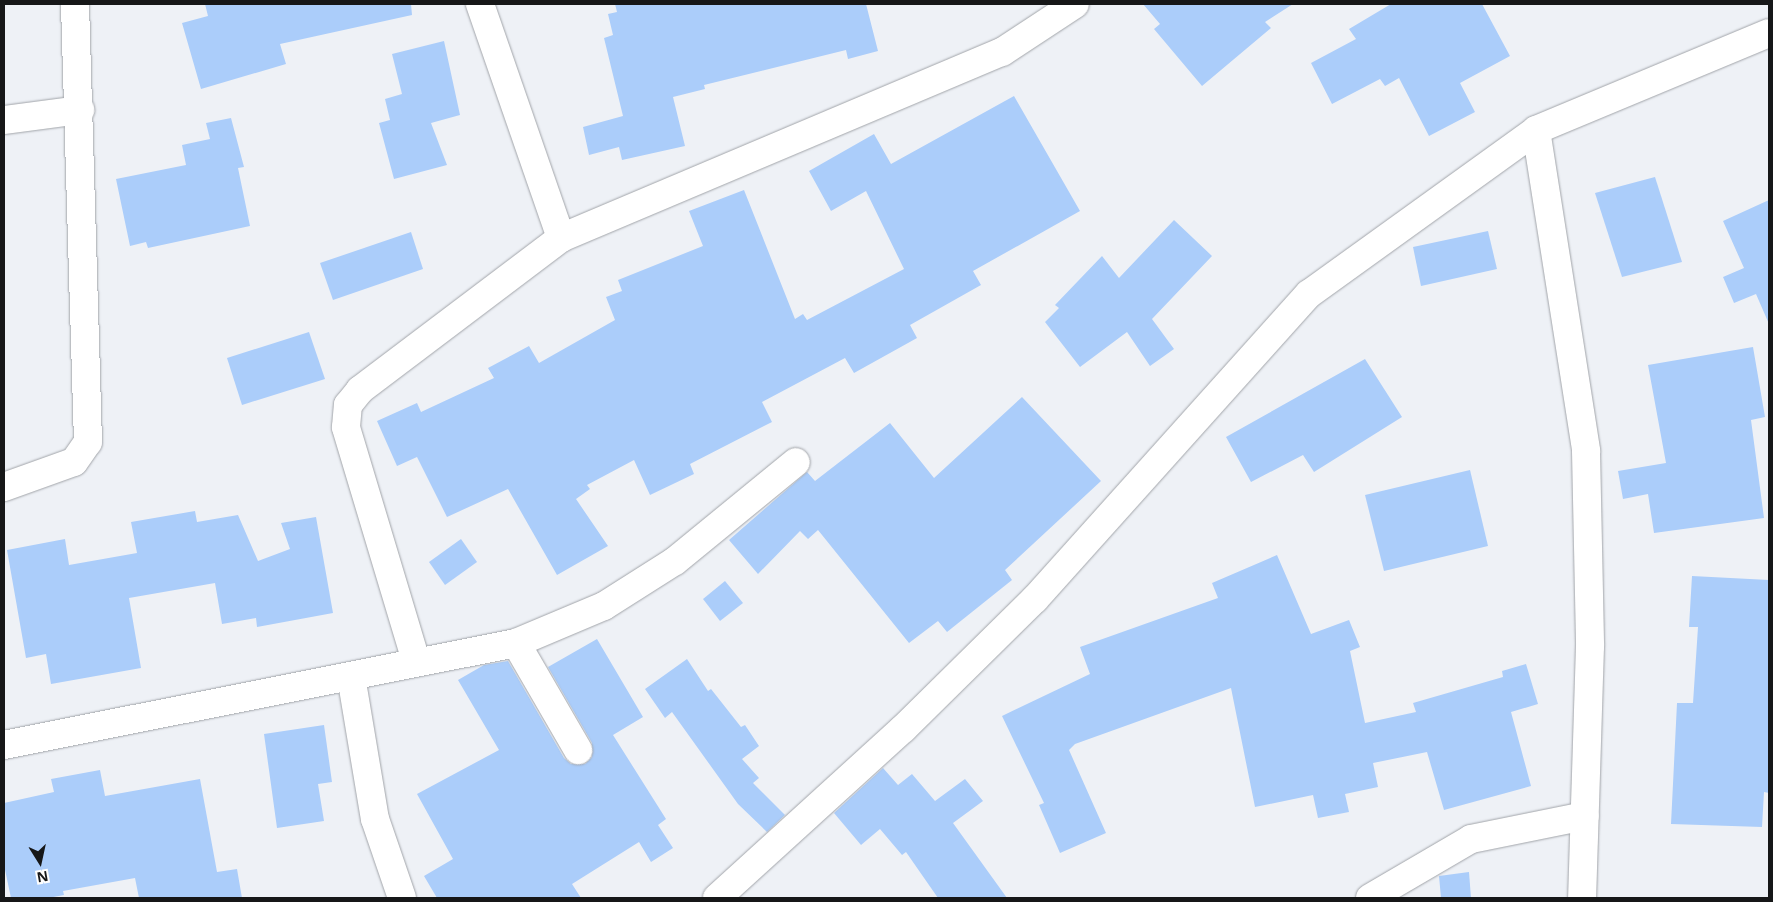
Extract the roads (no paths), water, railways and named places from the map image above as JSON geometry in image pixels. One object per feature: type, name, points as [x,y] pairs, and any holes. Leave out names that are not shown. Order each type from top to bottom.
[{"type":"street","points":[[4,487],[74,462],[88,442],[80,110],[75,4]]},
{"type":"street","points":[[480,4],[561,238]]},
{"type":"street","points":[[416,661],[346,427],[348,405],[360,390],[561,238],[1002,52],[1075,4]]},
{"type":"street","points":[[717,898],[903,728],[1035,599],[1309,294],[1536,130],[1769,33]]},
{"type":"street","points":[[4,120],[80,110]]},
{"type":"street","points":[[1536,130],[1586,451],[1590,646],[1582,898]]},
{"type":"street","points":[[4,745],[351,676],[416,661],[516,643],[604,606],[675,561],[796,462]]},
{"type":"street","points":[[516,643],[578,750]]},
{"type":"street","points":[[351,676],[375,819],[402,898]]},
{"type":"street","points":[[1370,898],[1471,839],[1584,816]]}]
